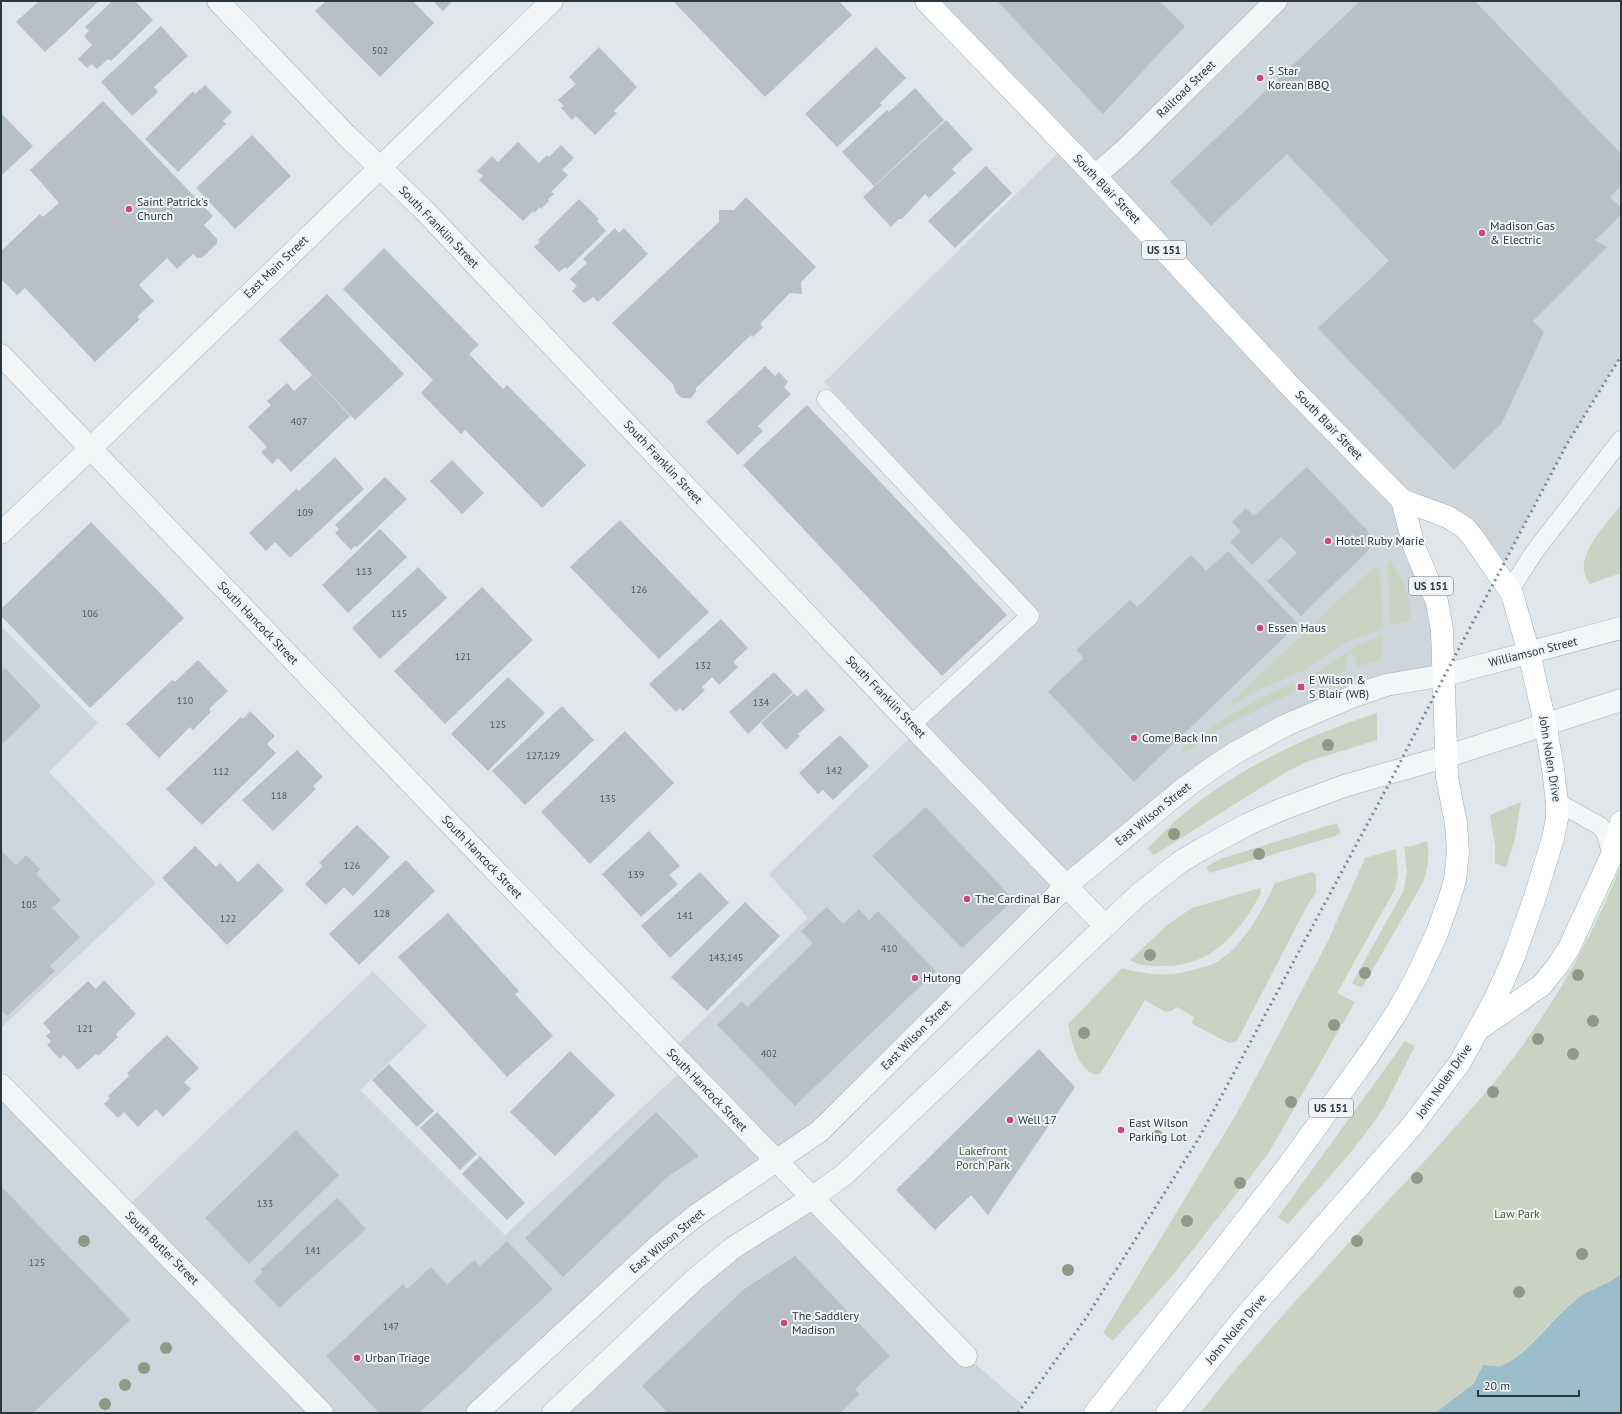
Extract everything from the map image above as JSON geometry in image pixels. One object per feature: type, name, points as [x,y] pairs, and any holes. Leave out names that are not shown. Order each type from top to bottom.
[{"type":"main road","name":"South Blair Street","points":[[926,1],[1096,176],[1290,385],[1402,500],[1439,513],[1465,528],[1483,550],[1510,590],[1528,653]]},
{"type":"main road","name":"South Blair Street","points":[[1402,500],[1414,546],[1433,591],[1440,615],[1445,674]]},
{"type":"main road","name":"John Nolen Drive","points":[[1168,1413],[1246,1316],[1411,1127],[1459,1064],[1479,1028],[1512,959],[1535,897],[1553,838],[1557,802],[1545,723],[1528,653]]},
{"type":"main road","name":"US 151","points":[[1095,1413],[1309,1138],[1369,1054],[1406,997],[1437,933],[1455,880],[1458,839],[1448,791],[1445,757],[1445,674]]},
{"type":"main road","points":[[1479,1028],[1542,985],[1551,976],[1569,948],[1612,855],[1621,822]]},
{"type":"street","name":"South Franklin Street","points":[[218,1],[346,135],[435,222],[911,725],[1105,926]]},
{"type":"street","name":"East Main Street","points":[[1,533],[91,448],[552,1]]},
{"type":"street","name":"Railroad Street","points":[[1096,176],[1126,149],[1276,1]]},
{"type":"street","name":"South Hancock Street","points":[[1,355],[479,854],[966,1356]]},
{"type":"street","name":"Williamson Street","points":[[1445,674],[1621,628]]},
{"type":"street","name":"East Wilson Street","points":[[477,1413],[659,1245],[698,1214],[820,1131],[1066,886],[1182,790],[1235,753],[1284,726],[1354,696],[1386,685],[1445,674]]},
{"type":"street","points":[[552,1413],[694,1280],[734,1247],[812,1198],[845,1174],[1137,896],[1180,862],[1248,824],[1280,810],[1344,786],[1445,757],[1545,723],[1621,700]]},
{"type":"street","name":"South Butler Street","points":[[1,1084],[322,1413]]},
{"type":"lane","points":[[826,399],[1030,616],[911,725]]},
{"type":"lane","points":[[1510,590],[1536,551],[1621,440]]},
{"type":"lane","points":[[1557,802],[1600,826],[1606,832],[1612,855]]},
{"type":"shaded area","points":[[926,1],[1621,1],[1621,356],[1567,444],[1498,574],[1486,555],[1403,500],[1445,675],[1386,685],[1182,790],[820,1131],[738,1186],[477,1413],[1,1413],[1,1085],[124,1210],[373,971],[427,1026],[360,1090],[505,1235],[686,1067],[670,1052],[808,918],[769,874],[1039,613],[824,382],[1065,146]]},
{"type":"shaded area","points":[[1,626],[98,723],[49,772],[156,883],[1,1028]]},
{"type":"shaded area","points":[[812,1198],[966,1356],[1023,1405],[1018,1413],[553,1413],[580,1387]]},
{"type":"green space","points":[[1621,505],[1621,573],[1590,584],[1585,574],[1584,564],[1587,553],[1592,542]]},
{"type":"green space","points":[[1391,561],[1399,575],[1410,604],[1410,619],[1395,625],[1390,624],[1388,562]]},
{"type":"green space","points":[[1375,566],[1380,570],[1383,628],[1347,642],[1304,670],[1256,691],[1229,706],[1228,705]]},
{"type":"green space","points":[[1383,635],[1382,659],[1357,667],[1354,654],[1348,653],[1345,671],[1310,685],[1307,676],[1317,672],[1355,647]]},
{"type":"green space","points":[[1293,683],[1296,691],[1225,726],[1184,753],[1181,750],[1188,743],[1191,743],[1227,717]]},
{"type":"green space","points":[[1377,713],[1377,740],[1306,762],[1286,772],[1154,855],[1147,849],[1176,821],[1202,799],[1225,783],[1273,755],[1298,743]]},
{"type":"green space","points":[[1521,802],[1515,839],[1506,867],[1495,863],[1495,846],[1490,815]]},
{"type":"green space","points":[[1337,823],[1341,833],[1335,836],[1210,873],[1206,867],[1220,859]]},
{"type":"green space","points":[[1427,841],[1428,863],[1422,884],[1362,988],[1352,983],[1403,892],[1407,872],[1404,847]]},
{"type":"green space","points":[[1396,849],[1398,875],[1395,889],[1337,993],[1355,1002],[1268,1154],[1172,1276],[1113,1341],[1103,1333],[1237,1113],[1327,943],[1365,858]]},
{"type":"green space","name":"Law Park","points":[[1621,865],[1621,1274],[1612,1281],[1581,1296],[1571,1303],[1531,1344],[1511,1361],[1501,1366],[1483,1365],[1474,1382],[1435,1413],[1200,1413],[1277,1322],[1411,1176],[1511,1061],[1552,1002],[1574,964],[1604,906]]},
{"type":"green space","points":[[1312,872],[1316,874],[1316,893],[1308,904],[1237,1041],[1229,1043],[1194,1025],[1192,1022],[1194,1017],[1177,1007],[1173,1010],[1165,1012],[1145,1000],[1100,1074],[1087,1070],[1081,1064],[1071,1039],[1068,1024],[1122,968],[1142,973],[1171,974],[1190,971],[1213,964],[1225,957],[1243,939],[1265,904],[1275,883]]},
{"type":"green space","points":[[1260,888],[1261,893],[1233,935],[1208,955],[1194,961],[1178,965],[1148,966],[1140,965],[1130,960],[1167,925],[1192,908]]},
{"type":"green space","points":[[1405,1041],[1415,1046],[1384,1107],[1351,1152],[1288,1224],[1278,1217]]},
{"type":"water","points":[[1621,1274],[1621,1413],[1435,1413],[1474,1383],[1483,1365],[1501,1366],[1511,1361],[1531,1344],[1571,1303],[1581,1296],[1612,1281]]},
{"type":"building","points":[[39,1],[99,1],[45,52],[16,22]]},
{"type":"building","points":[[112,1],[135,1],[153,20],[111,61],[108,59],[97,69],[92,64],[87,68],[78,59],[92,45],[84,36],[89,31],[85,27]]},
{"type":"building","points":[[326,1],[413,1],[434,23],[380,77],[315,11]]},
{"type":"building","points":[[433,1],[453,1],[443,11]]},
{"type":"building","points":[[673,1],[839,1],[852,15],[765,97]]},
{"type":"building","points":[[997,1],[1159,1],[1185,26],[1103,114]]},
{"type":"building","name":"Madison Gas & Electric","points":[[1360,1],[1475,1],[1621,154],[1621,186],[1610,197],[1621,208],[1621,215],[1595,240],[1607,247],[1533,321],[1544,332],[1502,423],[1454,470],[1318,328],[1389,261],[1287,154],[1211,226],[1170,182]]},
{"type":"building","points":[[161,26],[188,56],[154,87],[158,92],[132,116],[101,82]]},
{"type":"building","points":[[599,47],[637,87],[614,111],[617,113],[595,135],[576,116],[572,120],[561,108],[564,106],[558,100],[576,84],[569,77]]},
{"type":"building","points":[[876,47],[906,78],[880,103],[882,105],[837,147],[805,114]]},
{"type":"building","points":[[205,85],[232,112],[223,121],[226,124],[178,172],[145,139],[193,91],[195,94]]},
{"type":"building","points":[[915,88],[944,120],[874,186],[842,152],[887,110],[889,112]]},
{"type":"building","name":"Saint Patrick's Church","points":[[103,101],[213,216],[204,225],[217,239],[217,243],[202,258],[197,258],[193,254],[177,269],[167,258],[139,285],[154,301],[137,317],[140,319],[95,362],[25,288],[17,295],[1,279],[1,251],[40,214],[43,217],[59,203],[30,170]]},
{"type":"building","points":[[1,113],[33,146],[1,176]]},
{"type":"building","points":[[946,120],[973,149],[952,169],[956,173],[929,198],[925,194],[902,219],[899,219],[891,227],[863,197]]},
{"type":"building","points":[[252,135],[291,176],[235,229],[196,188]]},
{"type":"building","points":[[518,142],[539,163],[547,155],[549,157],[561,145],[574,158],[562,170],[568,175],[551,192],[554,194],[548,199],[549,201],[541,209],[540,207],[534,213],[533,211],[523,221],[479,180],[483,176],[477,171],[492,156],[498,162]]},
{"type":"building","points":[[986,166],[1012,193],[955,248],[928,221]]},
{"type":"building","points":[[746,197],[816,267],[801,282],[802,294],[790,293],[760,324],[763,327],[753,337],[751,335],[696,388],[696,392],[691,398],[682,398],[676,393],[673,384],[612,323],[719,222],[719,210],[734,210]]},
{"type":"building","points":[[579,199],[599,219],[597,221],[606,231],[567,269],[565,267],[559,272],[534,247],[540,242],[538,240]]},
{"type":"building","points":[[615,228],[619,233],[624,228],[648,254],[598,302],[593,297],[584,303],[572,291],[577,286],[570,279],[587,263],[583,259]]},
{"type":"building","points":[[384,248],[479,345],[469,354],[503,389],[507,385],[586,465],[542,508],[465,430],[461,434],[421,393],[433,380],[343,289]]},
{"type":"building","points":[[327,294],[404,374],[355,420],[279,340]]},
{"type":"building","points":[[765,366],[775,376],[779,372],[788,382],[784,387],[791,394],[758,426],[763,431],[738,455],[706,422]]},
{"type":"building","points":[[312,375],[350,416],[291,472],[278,458],[272,464],[261,452],[267,447],[248,427],[271,405],[267,401],[287,383],[294,391]]},
{"type":"building","points":[[807,405],[1007,615],[942,676],[743,465]]},
{"type":"building","points":[[335,457],[364,489],[290,558],[275,542],[266,551],[249,533],[296,489],[299,491]]},
{"type":"building","points":[[452,460],[484,493],[462,514],[430,481]]},
{"type":"building","name":"Hotel Ruby Marie","points":[[1307,467],[1367,530],[1372,543],[1367,552],[1301,616],[1267,581],[1297,553],[1281,537],[1252,565],[1230,542],[1241,531],[1232,522],[1246,508],[1254,516]]},
{"type":"building","points":[[385,477],[407,499],[357,547],[355,546],[351,550],[335,533],[339,529],[335,525]]},
{"type":"building","points":[[620,520],[709,612],[659,659],[570,567]]},
{"type":"building","points":[[91,522],[184,618],[90,708],[1,616],[1,609]]},
{"type":"building","points":[[380,529],[407,557],[348,613],[322,585]]},
{"type":"building","points":[[1228,551],[1298,624],[1134,782],[1048,692],[1084,658],[1076,650],[1130,600],[1137,607],[1191,555],[1206,571]]},
{"type":"building","points":[[418,567],[447,598],[380,659],[352,628]]},
{"type":"building","points":[[482,587],[533,640],[445,724],[394,671]]},
{"type":"building","points":[[721,619],[748,648],[733,662],[738,667],[719,685],[712,677],[702,687],[705,690],[683,711],[680,708],[676,712],[649,684]]},
{"type":"building","points":[[198,660],[228,691],[209,709],[211,712],[193,730],[190,727],[159,758],[126,724],[172,680],[175,682]]},
{"type":"building","points":[[5,668],[41,706],[1,745],[1,672]]},
{"type":"building","points":[[774,672],[793,692],[748,734],[729,712]]},
{"type":"building","points":[[508,677],[545,713],[488,771],[451,734]]},
{"type":"building","points":[[806,689],[825,710],[798,734],[800,736],[786,750],[761,723],[794,693],[797,697]]},
{"type":"building","points":[[562,706],[594,740],[525,805],[492,771]]},
{"type":"building","points":[[250,711],[275,736],[267,744],[276,753],[202,825],[166,789],[241,717],[243,719]]},
{"type":"building","points":[[625,731],[674,783],[590,864],[541,812]]},
{"type":"building","points":[[840,735],[869,766],[833,800],[823,790],[818,794],[799,773]]},
{"type":"building","points":[[297,750],[323,777],[313,786],[316,789],[273,831],[242,800]]},
{"type":"building","points":[[926,807],[1010,896],[1010,902],[1007,906],[962,948],[872,856]]},
{"type":"building","points":[[357,825],[390,857],[353,896],[344,887],[326,905],[305,884],[323,866],[319,863]]},
{"type":"building","points":[[649,831],[680,866],[669,875],[678,884],[641,917],[602,874]]},
{"type":"building","points":[[195,846],[216,867],[220,863],[238,882],[258,863],[284,890],[227,945],[162,878]]},
{"type":"building","points":[[1,850],[16,865],[26,855],[40,869],[36,874],[61,900],[52,908],[80,937],[50,966],[55,971],[7,1016],[1,1010]]},
{"type":"building","points":[[406,860],[435,891],[359,965],[329,934]]},
{"type":"building","points":[[700,872],[729,903],[670,958],[641,926]]},
{"type":"building","points":[[745,902],[780,936],[707,1011],[671,977]]},
{"type":"building","points":[[827,907],[843,924],[859,909],[869,920],[878,911],[936,971],[795,1106],[717,1025],[742,1001],[747,1007],[813,943],[801,931]]},
{"type":"building","points":[[448,913],[519,991],[515,994],[553,1036],[507,1077],[398,957]]},
{"type":"building","points":[[104,980],[136,1014],[116,1034],[118,1037],[98,1056],[96,1054],[78,1070],[64,1055],[60,1059],[47,1045],[51,1041],[46,1036],[51,1032],[43,1023],[88,981],[96,989]]},
{"type":"building","points":[[167,1035],[199,1068],[184,1082],[191,1089],[163,1117],[156,1109],[138,1127],[124,1112],[118,1118],[104,1104],[110,1098],[108,1096],[129,1076],[127,1073]]},
{"type":"building","name":"Lakefront Porch Park","points":[[1039,1049],[1075,1087],[988,1215],[971,1195],[935,1230],[896,1190]]},
{"type":"building","points":[[570,1051],[615,1095],[555,1156],[510,1112]]},
{"type":"building","points":[[389,1064],[434,1111],[417,1127],[372,1080]]},
{"type":"building","points":[[437,1112],[477,1154],[460,1170],[420,1128]]},
{"type":"building","points":[[656,1112],[699,1156],[666,1178],[563,1277],[525,1238]]},
{"type":"building","points":[[296,1130],[339,1175],[249,1264],[205,1218]]},
{"type":"building","points":[[480,1156],[525,1203],[507,1220],[462,1174]]},
{"type":"building","points":[[1,1186],[130,1320],[33,1413],[1,1413]]},
{"type":"building","points":[[337,1198],[366,1229],[279,1308],[254,1281],[263,1272],[260,1270]]},
{"type":"building","points":[[507,1241],[553,1289],[419,1413],[379,1413],[326,1356],[403,1284],[407,1289],[431,1267],[447,1285],[474,1260],[480,1266]]},
{"type":"building","name":"The Saddlery Madison","points":[[795,1256],[890,1356],[855,1389],[860,1394],[840,1413],[668,1413],[642,1386],[743,1290]]},
{"type":"railway","points":[[1018,1413],[1086,1318],[1199,1138],[1391,780],[1567,444],[1621,356]]},
{"type":"place","name":"5 Star Korean BBQ","points":[[1260,78]]},
{"type":"place","name":"Saint Patrick's Church","points":[[129,209]]},
{"type":"place","name":"Madison Gas & Electric","points":[[1482,233]]},
{"type":"place","name":"Hotel Ruby Marie","points":[[1328,541]]},
{"type":"place","name":"Essen Haus","points":[[1260,628]]},
{"type":"place","name":"E Wilson & S Blair (WB)","points":[[1301,687]]},
{"type":"place","name":"Come Back Inn","points":[[1134,738]]},
{"type":"place","name":"The Cardinal Bar","points":[[967,899]]},
{"type":"place","name":"Hutong","points":[[915,978]]},
{"type":"place","name":"Well 17","points":[[1010,1120]]},
{"type":"place","name":"East Wilson Parking Lot","points":[[1121,1130]]},
{"type":"place","name":"The Saddlery Madison","points":[[784,1323]]},
{"type":"place","name":"Urban Triage","points":[[357,1358]]}]
